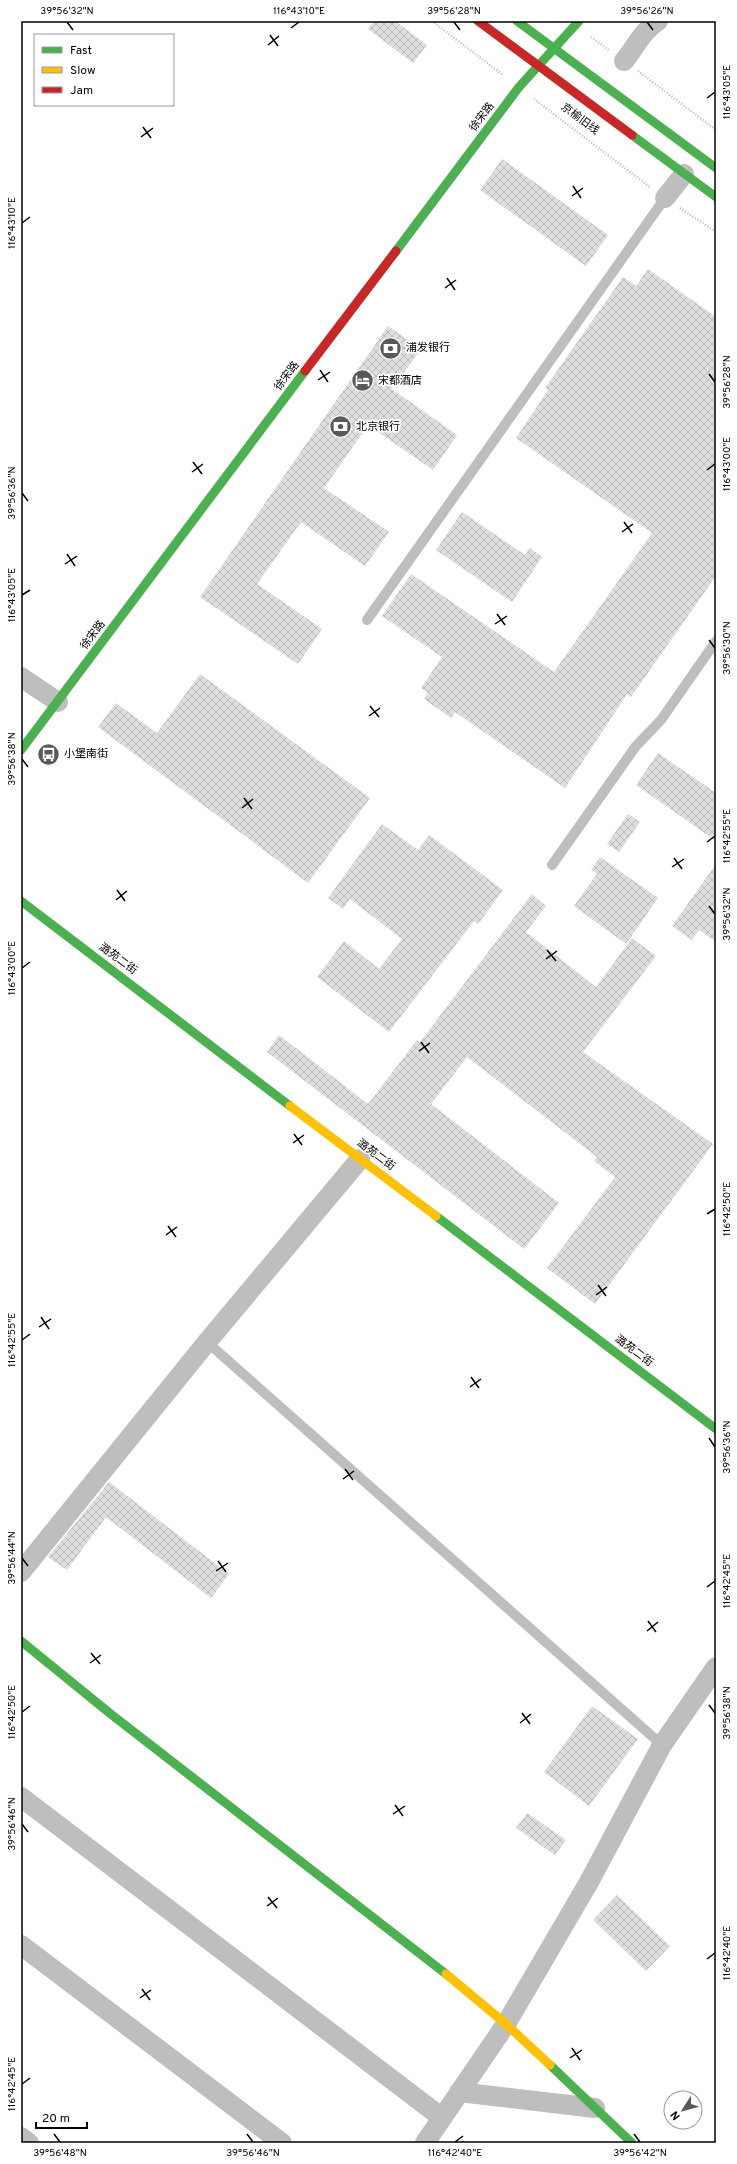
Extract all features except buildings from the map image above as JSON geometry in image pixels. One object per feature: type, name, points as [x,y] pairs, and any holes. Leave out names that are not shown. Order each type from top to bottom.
[{"type":"street","name":"京榆旧线","points":[[478,21],[716,197]]},
{"type":"street","points":[[518,21],[716,168]]},
{"type":"street","points":[[624,61],[636,47],[648,27],[658,21]]},
{"type":"street","name":"徐宋路","points":[[21,750],[519,87],[537,65],[556,49],[577,23]]},
{"type":"street","points":[[665,198],[684,174]]},
{"type":"street","points":[[21,677],[58,702]]},
{"type":"street","name":"潞苑二街","points":[[21,901],[716,1429]]},
{"type":"street","points":[[21,1572],[207,1342],[360,1159]]},
{"type":"street","points":[[21,1641],[112,1715],[418,1951],[506,2024],[632,2143]]},
{"type":"street","points":[[425,2143],[506,2024],[589,1882],[662,1746],[716,1667]]},
{"type":"street","points":[[21,1797],[441,2118]]},
{"type":"street","points":[[21,1945],[282,2143]]},
{"type":"street","points":[[459,2092],[595,2108]]},
{"type":"street","points":[[21,2137],[29,2143]]},
{"type":"lane","points":[[367,620],[665,198]]},
{"type":"lane","points":[[552,865],[636,746],[661,720],[716,641]]},
{"type":"lane","points":[[207,1342],[662,1746]]},
{"type":"path","name":"京榆旧线","points":[[432,21],[665,198],[716,232]]},
{"type":"path","points":[[577,23],[624,61],[716,130]]},
{"type":"traffic: fast","points":[[517,21],[716,168]]},
{"type":"traffic: fast","points":[[396,251],[519,87],[579,21]]},
{"type":"traffic: fast","points":[[632,135],[716,197]]},
{"type":"traffic: fast","points":[[21,750],[305,371]]},
{"type":"traffic: fast","points":[[21,901],[290,1106]]},
{"type":"traffic: fast","points":[[436,1216],[716,1429]]},
{"type":"traffic: fast","points":[[21,1641],[112,1715],[446,1974]]},
{"type":"traffic: fast","points":[[550,2065],[632,2143]]},
{"type":"traffic: slow","points":[[290,1106],[436,1216]]},
{"type":"traffic: slow","points":[[446,1974],[506,2024],[550,2065]]},
{"type":"traffic: jam","points":[[478,21],[632,135]]},
{"type":"traffic: jam","points":[[305,371],[396,251]]},
{"type":"place","name":"浦发银行","points":[[391,348]]},
{"type":"place","name":"宋都酒店","points":[[363,381]]},
{"type":"place","name":"北京银行","points":[[341,427]]},
{"type":"place","name":"小堡南街","points":[[48,754]]}]
